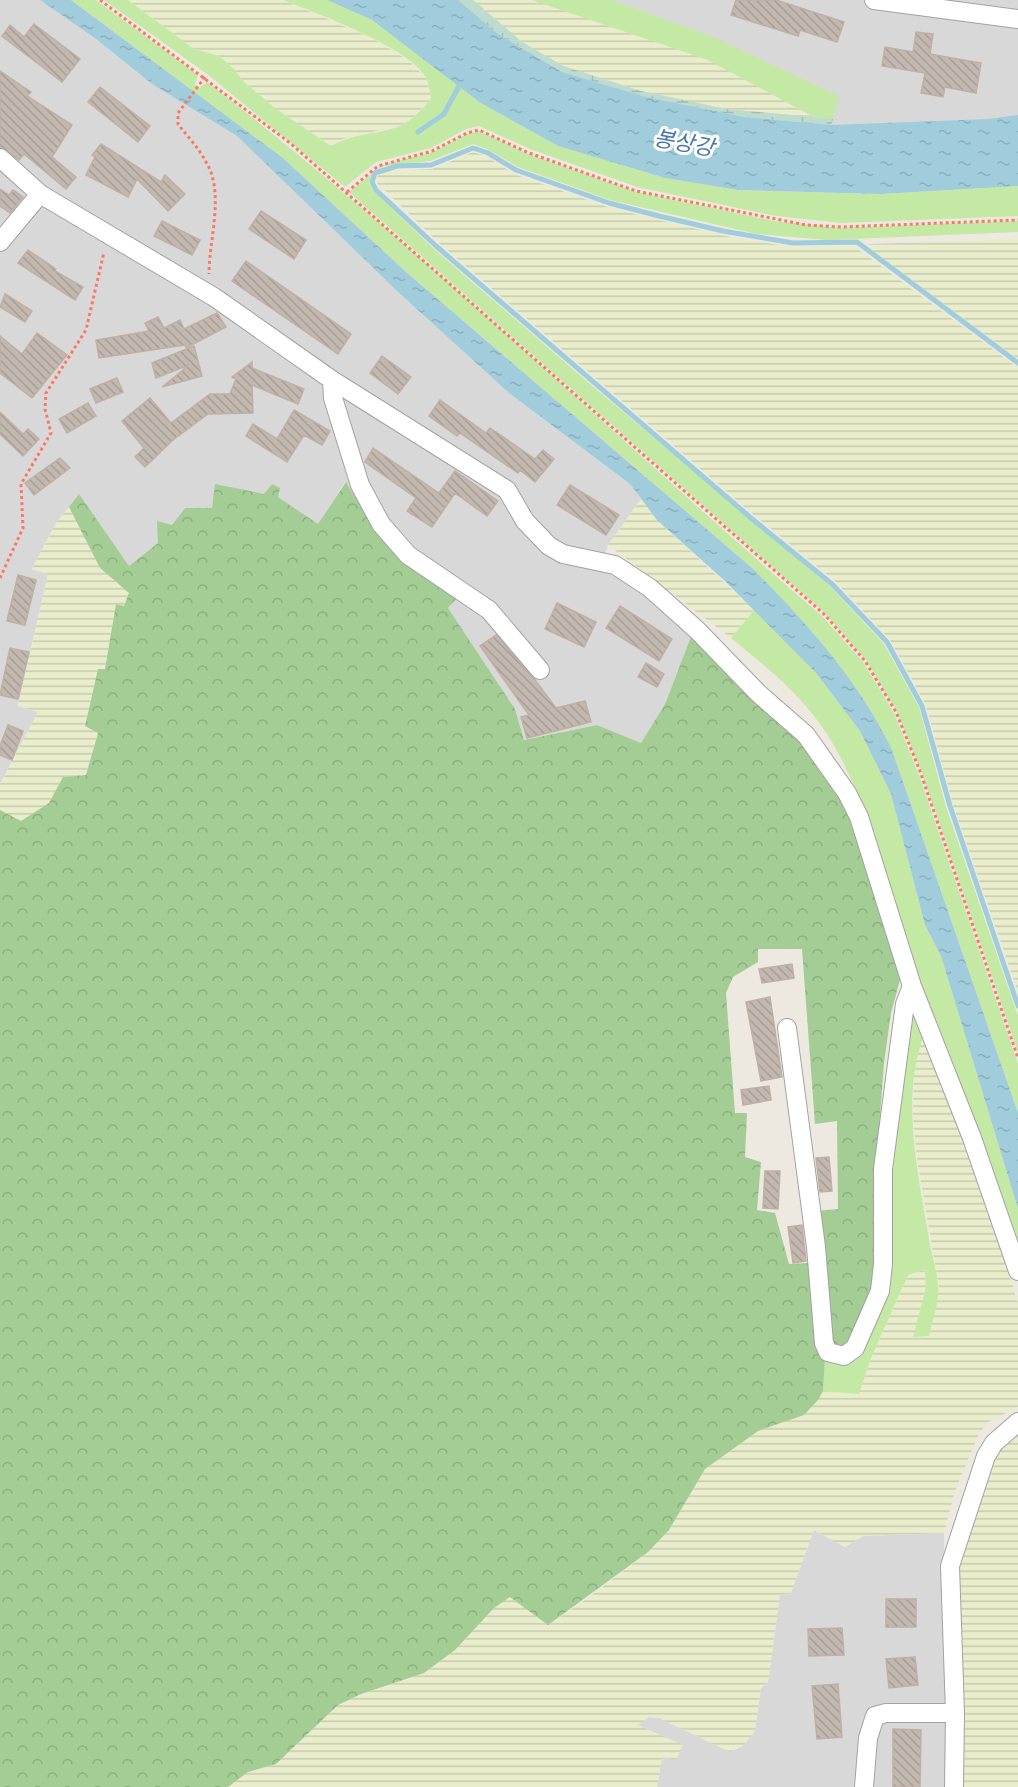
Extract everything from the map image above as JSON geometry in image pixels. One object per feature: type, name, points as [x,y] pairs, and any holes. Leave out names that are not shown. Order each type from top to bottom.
[{"type":"street","points":[[874,0],[1018,19]]},
{"type":"street","points":[[0,158],[40,194],[214,297],[332,380],[507,490],[525,521],[549,546],[563,554],[615,565],[650,588],[697,630],[758,693],[806,735],[847,793],[859,817],[912,986],[972,1138],[1018,1271]]},
{"type":"street","points":[[0,242],[40,194]]},
{"type":"street","points":[[332,380],[333,398],[360,484],[381,524],[408,555],[489,610],[540,670]]},
{"type":"street","points":[[787,1028],[816,1247],[824,1343],[828,1352],[844,1356],[850,1353],[861,1340],[879,1290],[883,1263],[883,1169],[905,1004],[912,986]]},
{"type":"street","points":[[954,1787],[956,1713],[950,1566],[986,1456],[994,1443],[1018,1422]]},
{"type":"street","points":[[864,1787],[868,1738],[875,1716],[886,1713],[956,1713]]},
{"type":"path","points":[[100,0],[290,143],[347,192],[825,615],[859,654],[896,712],[920,771],[1018,1058]]},
{"type":"path","points":[[205,77],[178,113],[178,124],[206,161],[213,176],[214,205],[209,276],[214,297]]},
{"type":"path","points":[[347,192],[378,166],[432,151],[467,133],[479,130],[529,153],[636,191],[796,223],[841,226],[1018,220]]},
{"type":"path","points":[[0,578],[23,528],[21,484],[51,433],[45,409],[46,393],[86,330],[108,236]]},
{"type":"shaded area","points":[[0,0],[40,0],[96,39],[152,84],[237,136],[398,292],[509,393],[630,484],[641,499],[608,545],[604,556],[692,634],[665,704],[641,743],[597,725],[524,740],[515,709],[448,608],[460,595],[368,519],[345,482],[318,525],[278,497],[272,484],[264,494],[216,485],[212,508],[185,508],[158,543],[129,566],[79,495],[56,523],[32,569],[48,574],[18,706],[38,712],[0,784]]},
{"type":"shaded area","points":[[402,0],[1018,0],[1018,148],[654,127]]},
{"type":"shaded area","points":[[814,1530],[845,1547],[863,1536],[944,1533],[946,1787],[657,1787],[662,1757],[637,1724],[649,1717],[659,1718],[730,1752],[755,1731],[761,1688],[768,1682],[780,1594],[791,1592]]},
{"type":"green space","points":[[71,0],[96,0],[198,75],[195,84],[199,88],[207,82],[287,145],[442,278],[823,617],[863,662],[894,713],[918,772],[1018,1064],[1018,1113],[892,750],[751,567],[406,272],[283,158]]},
{"type":"green space","points":[[104,0],[128,0],[194,49],[219,56],[243,81],[275,108],[331,146],[346,139],[385,131],[408,121],[431,98],[428,82],[419,68],[385,44],[283,0],[327,0],[372,20],[479,102],[558,146],[665,178],[738,190],[881,194],[1018,186],[1018,216],[841,223],[776,216],[637,187],[530,149],[479,126],[466,129],[431,148],[376,162],[345,187],[207,74]]},
{"type":"green space","points":[[128,0],[283,0],[372,38],[408,60],[427,79],[431,98],[409,123],[343,139],[331,146],[275,108],[243,81],[219,56],[194,49]]},
{"type":"green space","points":[[458,0],[473,0],[522,42],[563,66],[641,91],[726,109],[833,119],[831,125],[744,117],[646,97],[563,72],[498,34]]},
{"type":"green space","points":[[473,0],[532,0],[642,36],[708,60],[814,117],[726,109],[641,91],[563,66],[522,42]]},
{"type":"green space","points":[[532,0],[612,0],[713,37],[839,96],[833,119],[814,117],[708,60]]},
{"type":"green space","points":[[479,131],[528,154],[636,192],[775,221],[841,228],[1018,221],[1018,232],[827,240],[757,234],[610,200],[518,167],[489,150],[473,144],[430,161],[384,166],[374,171],[382,165],[433,152],[467,134]]},
{"type":"green space","points":[[473,152],[486,156],[514,174],[608,207],[659,220],[735,238],[793,247],[854,246],[1018,368],[1018,992],[953,805],[926,705],[890,640],[835,581],[754,515],[439,243],[376,182],[378,176],[386,171],[432,169]]},
{"type":"green space","points":[[373,173],[369,183],[374,191],[434,249],[830,586],[884,644],[919,707],[946,807],[1018,1016],[1018,1052],[921,770],[897,712],[866,660],[826,614],[349,192]]},
{"type":"green space","points":[[1018,239],[1018,359],[872,250],[868,244]]},
{"type":"green space","points":[[346,482],[368,519],[460,595],[448,608],[515,709],[524,740],[597,725],[641,743],[665,704],[692,634],[799,735],[850,814],[901,976],[891,1013],[884,1063],[876,1170],[877,1280],[851,1344],[844,1347],[836,1345],[831,1339],[816,1211],[838,1209],[837,1121],[815,1124],[802,949],[758,949],[758,962],[733,977],[726,993],[735,1113],[747,1113],[745,1157],[761,1162],[757,1210],[775,1213],[789,1264],[808,1263],[825,1359],[823,1391],[818,1400],[804,1415],[758,1431],[705,1469],[669,1530],[648,1552],[548,1625],[510,1597],[494,1608],[455,1650],[424,1673],[361,1694],[338,1705],[276,1764],[248,1772],[228,1787],[0,1787],[0,810],[21,821],[49,803],[63,777],[86,775],[98,733],[85,726],[98,669],[105,669],[116,604],[124,606],[129,593],[100,568],[69,507],[79,494],[129,566],[158,543],[157,521],[172,525],[185,508],[212,508],[215,484],[264,494],[272,484],[280,488],[278,497],[318,524]]},
{"type":"green space","points":[[641,499],[657,520],[754,610],[731,638],[608,545]]},
{"type":"green space","points":[[69,507],[100,568],[129,593],[124,606],[116,604],[105,669],[98,669],[85,726],[98,732],[86,775],[63,777],[49,803],[21,821],[0,810],[0,784],[38,712],[18,706],[48,574],[32,569],[56,523]]},
{"type":"green space","points":[[754,610],[816,673],[860,731],[891,794],[925,925],[941,956],[1018,1209],[1018,1259],[917,981],[879,854],[857,793],[843,763],[817,720],[783,682],[731,638]]},
{"type":"green space","points":[[913,1002],[925,1032],[917,1057],[912,1110],[917,1165],[936,1271],[938,1298],[935,1311],[929,1336],[913,1337],[926,1287],[925,1269],[908,1275],[871,1358],[859,1394],[823,1391],[825,1359],[840,1364],[885,1172]]},
{"type":"green space","points":[[925,1032],[994,1227],[1018,1303],[1018,1407],[986,1423],[978,1436],[955,1491],[944,1533],[863,1536],[845,1547],[814,1530],[791,1593],[780,1594],[768,1682],[761,1688],[755,1731],[743,1746],[730,1752],[659,1718],[649,1717],[638,1725],[683,1745],[676,1760],[662,1757],[657,1787],[228,1787],[248,1772],[276,1764],[338,1705],[361,1694],[424,1673],[455,1650],[494,1608],[511,1596],[548,1625],[585,1600],[648,1552],[669,1530],[705,1469],[728,1450],[758,1431],[804,1415],[823,1391],[859,1393],[871,1358],[908,1275],[925,1269],[926,1287],[914,1337],[939,1287],[917,1159],[913,1117],[916,1054]]},
{"type":"green space","points":[[1018,1424],[1018,1787],[956,1787],[952,1567],[988,1457]]},
{"type":"water","points":[[40,0],[71,0],[283,158],[406,272],[751,567],[811,630],[864,700],[892,750],[1018,1113],[1018,1209],[941,956],[925,925],[891,794],[860,731],[816,673],[725,581],[657,520],[630,484],[509,393],[398,292],[237,136],[152,84],[96,39]]},
{"type":"water","name":"봉상강","points":[[327,0],[458,0],[498,34],[562,72],[646,97],[744,117],[831,125],[988,119],[1018,115],[1018,186],[881,194],[738,190],[665,178],[558,146],[479,102],[372,20]]},
{"type":"building","points":[[736,0],[776,0],[844,22],[837,42],[800,30],[798,36],[731,15]]},
{"type":"building","points":[[34,24],[80,59],[62,82],[2,36],[10,25],[24,37]]},
{"type":"building","points":[[916,32],[933,34],[930,54],[981,63],[976,93],[945,87],[943,97],[921,93],[925,73],[882,66],[885,47],[913,52]]},
{"type":"building","points":[[0,71],[31,92],[27,96],[72,125],[52,157],[76,177],[66,189],[24,154],[19,160],[0,147]]},
{"type":"building","points":[[100,87],[150,126],[138,142],[88,102]]},
{"type":"building","points":[[101,144],[161,182],[165,175],[185,194],[168,211],[137,179],[128,197],[86,175],[95,157],[92,155]]},
{"type":"building","points":[[0,189],[9,195],[13,190],[23,197],[10,213],[0,206]]},
{"type":"building","points":[[261,211],[306,240],[294,259],[249,229]]},
{"type":"building","points":[[162,221],[200,240],[192,255],[154,236]]},
{"type":"building","points":[[28,250],[56,269],[55,271],[83,287],[75,300],[18,263]]},
{"type":"building","points":[[246,261],[351,334],[338,354],[232,281]]},
{"type":"building","points":[[5,294],[32,311],[25,322],[0,307]]},
{"type":"building","points":[[217,313],[226,327],[186,348],[185,345],[99,358],[96,340],[149,331],[145,323],[158,317],[164,328],[180,320],[184,329]]},
{"type":"building","points":[[37,333],[67,355],[32,398],[0,373],[0,336],[22,354]]},
{"type":"building","points":[[194,346],[202,376],[162,387],[189,365],[156,378],[152,363]]},
{"type":"building","points":[[382,356],[411,377],[398,394],[370,373]]},
{"type":"building","points":[[252,362],[252,368],[304,389],[298,404],[252,385],[253,413],[208,414],[173,440],[145,467],[135,457],[144,448],[122,421],[150,398],[171,423],[210,394],[230,394],[236,379],[232,377]]},
{"type":"building","points":[[117,378],[123,392],[96,403],[90,389]]},
{"type":"building","points":[[440,400],[486,433],[490,428],[535,459],[543,450],[554,459],[535,482],[520,470],[518,473],[460,433],[457,436],[429,416]]},
{"type":"building","points":[[88,403],[96,416],[67,433],[59,419]]},
{"type":"building","points":[[294,410],[330,431],[322,445],[304,435],[287,462],[246,436],[253,424],[277,439]]},
{"type":"building","points":[[0,412],[23,434],[28,429],[39,439],[23,456],[0,434]]},
{"type":"building","points":[[373,448],[439,493],[455,471],[498,501],[487,516],[455,493],[432,527],[407,511],[416,498],[365,462]]},
{"type":"building","points":[[60,458],[70,468],[34,495],[25,483]]},
{"type":"building","points":[[570,485],[619,515],[606,535],[557,505]]},
{"type":"building","points":[[18,575],[36,580],[25,625],[7,621]]},
{"type":"building","points":[[557,603],[596,622],[584,647],[545,629]]},
{"type":"building","points":[[620,606],[672,639],[659,661],[606,628]]},
{"type":"building","points":[[496,635],[556,708],[585,701],[591,722],[527,738],[521,717],[529,715],[480,646]]},
{"type":"building","points":[[10,648],[29,652],[18,699],[0,695]]},
{"type":"building","points":[[646,663],[664,674],[657,687],[638,677]]},
{"type":"building","points":[[8,725],[23,731],[12,760],[0,755],[0,746]]},
{"type":"building","points":[[792,964],[794,978],[762,983],[759,969]]},
{"type":"building","points":[[770,997],[782,1077],[761,1081],[746,1002]]},
{"type":"building","points":[[769,1086],[771,1100],[743,1105],[741,1090]]},
{"type":"building","points":[[829,1157],[832,1191],[820,1192],[816,1158]]},
{"type":"building","points":[[765,1171],[780,1171],[778,1209],[763,1208]]},
{"type":"building","points":[[802,1225],[806,1261],[793,1263],[788,1227]]},
{"type":"building","points":[[886,1599],[916,1599],[916,1627],[886,1627]]},
{"type":"building","points":[[842,1628],[844,1655],[809,1656],[808,1629]]},
{"type":"building","points":[[915,1657],[918,1685],[889,1688],[886,1659]]},
{"type":"building","points":[[838,1684],[842,1737],[817,1739],[812,1686]]},
{"type":"building","points":[[893,1729],[921,1730],[920,1787],[893,1787]]},
{"type":"waterway","points":[[418,132],[444,114],[459,86]]},
{"type":"waterway","points":[[1018,363],[857,242],[793,243],[723,231],[659,216],[609,203],[516,170],[488,153],[473,148],[431,165],[397,166],[375,173],[372,182],[376,190],[436,246],[751,518],[832,584],[887,642],[922,706],[950,806],[1018,1006]]}]
